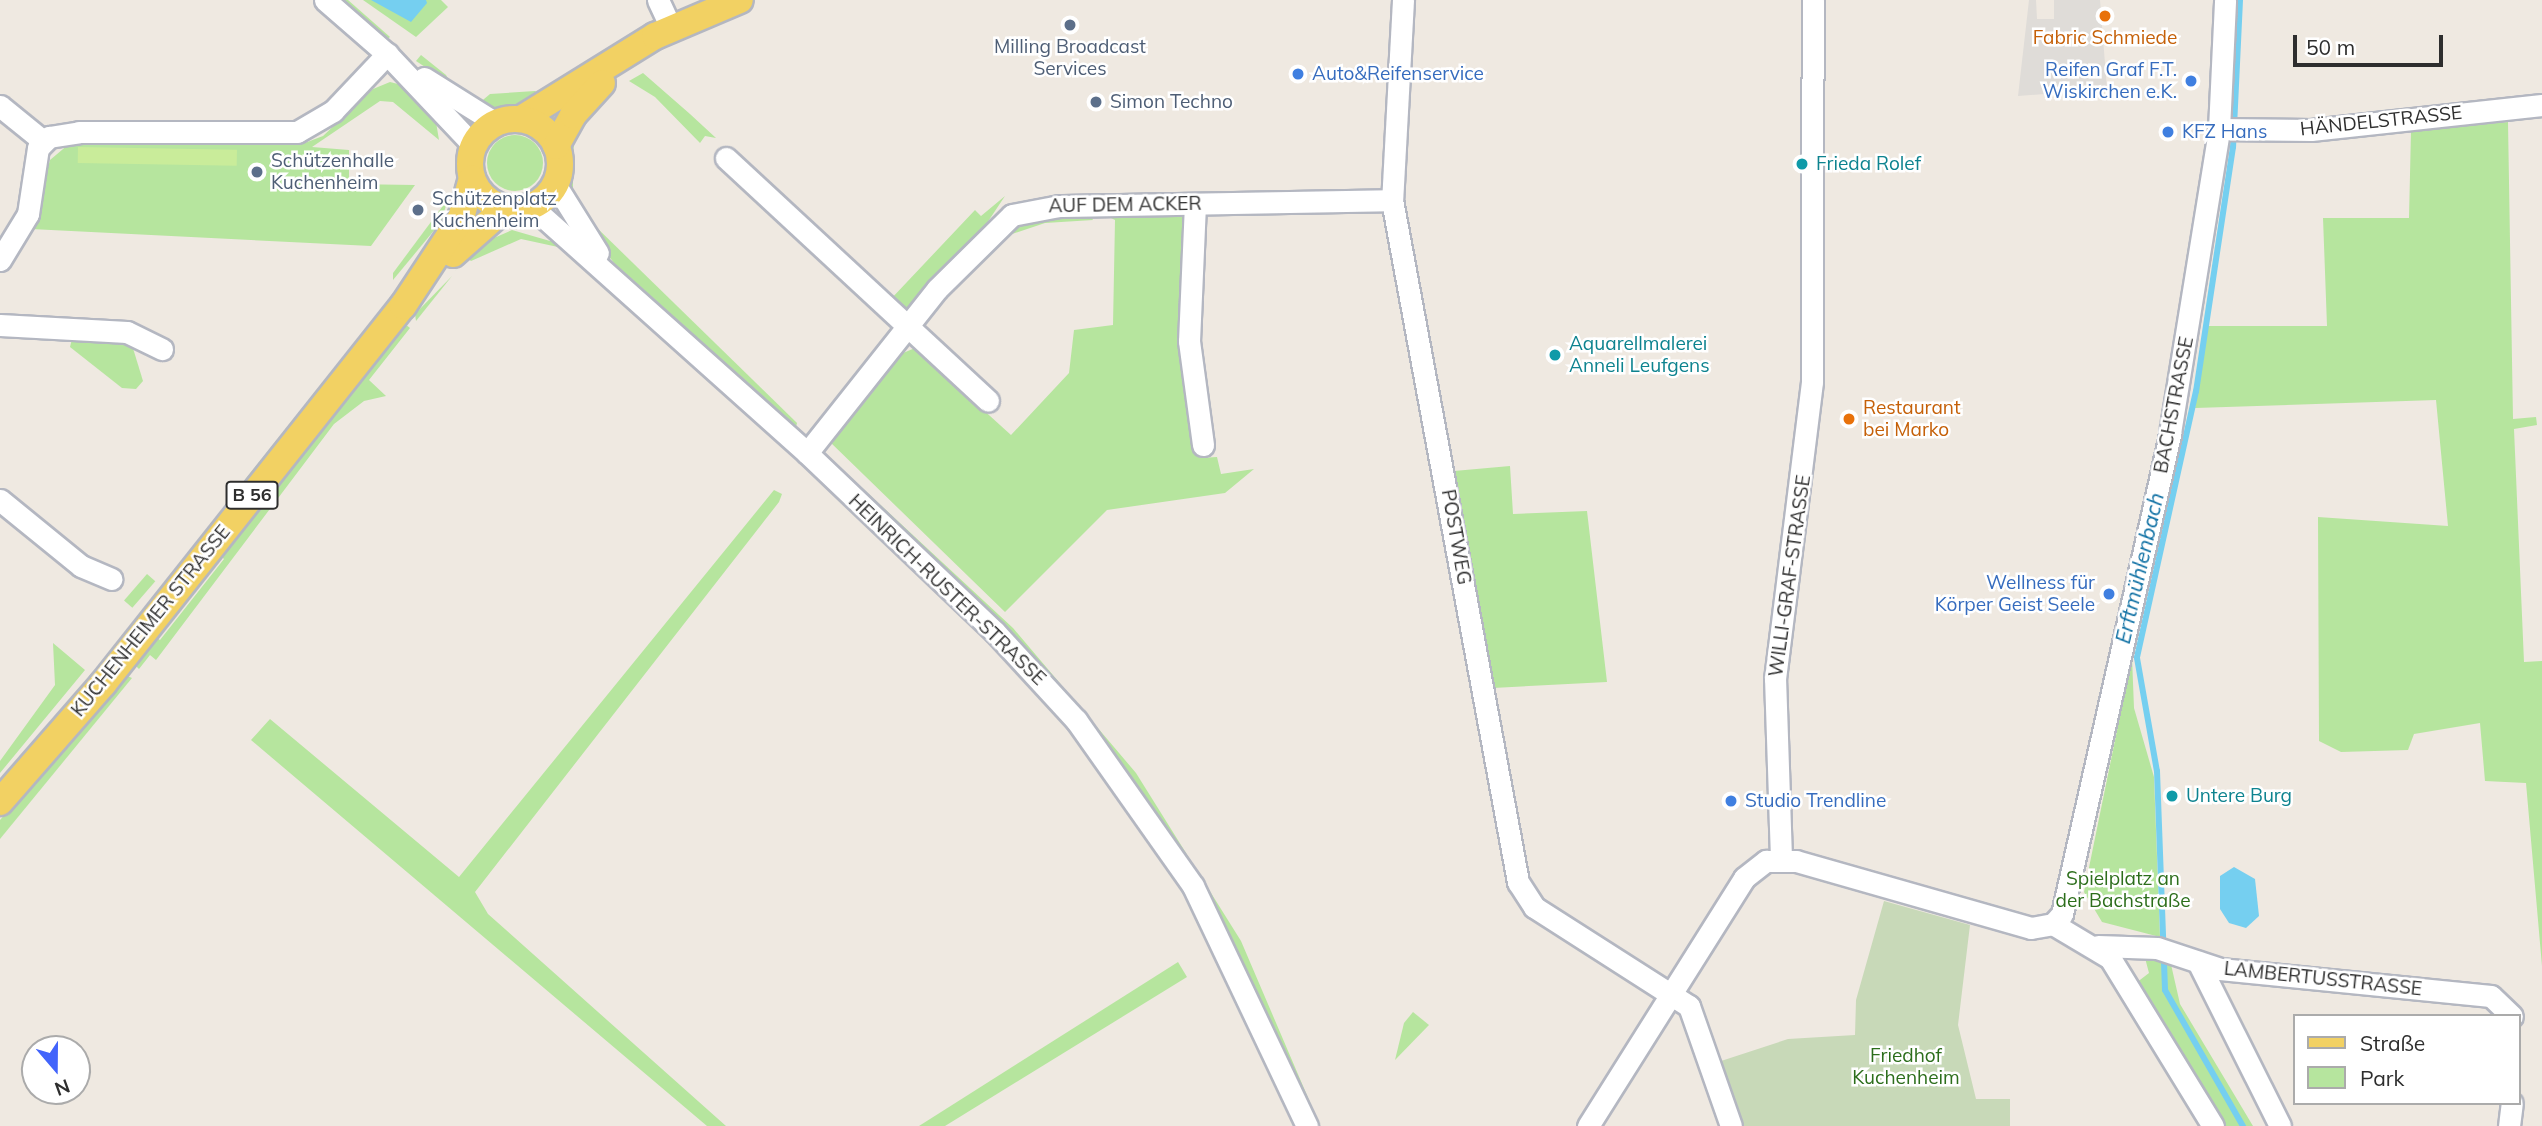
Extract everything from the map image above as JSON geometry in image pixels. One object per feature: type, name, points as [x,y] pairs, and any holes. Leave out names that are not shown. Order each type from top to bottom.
[{"type":"main road","points":[[620,59],[573,115],[556,146],[555,184],[518,207],[488,200],[472,178],[474,146],[509,121],[671,28],[727,2]]},
{"type":"main road","points":[[509,121],[540,126],[556,146]]},
{"type":"main road","name":"KUCHENHEIMER STRASSE","points":[[403,306],[461,218],[472,178]]},
{"type":"main road","name":"KUCHENHEIMER STRASSE","points":[[0,802],[103,684],[403,306],[484,220],[518,207]]},
{"type":"street","points":[[325,0],[387,54],[474,146]]},
{"type":"street","points":[[659,0],[671,28]]},
{"type":"street","name":"POSTWEG","points":[[1403,0],[1392,200],[1518,882],[1534,907],[1672,994],[1694,1015],[1731,1126]]},
{"type":"street","name":"WILLI-GRAF-STRASSE","points":[[1781,858],[1775,679],[1812,382],[1813,0]]},
{"type":"street","name":"BACHSTRASSE","points":[[2053,924],[2067,898],[2170,433],[2229,130],[2225,0]]},
{"type":"street","points":[[387,54],[509,121]]},
{"type":"street","points":[[0,106],[50,137],[297,132],[333,111],[387,54]]},
{"type":"street","name":"HÄNDELSTRASSE","points":[[2229,130],[2323,129],[2542,104]]},
{"type":"street","points":[[0,260],[34,198],[50,137]]},
{"type":"street","points":[[726,158],[988,401]]},
{"type":"street","name":"HEINRICH-RUSTER-STRASSE","points":[[555,184],[625,287]]},
{"type":"street","name":"AUF DEM ACKER","points":[[807,453],[908,326],[1012,215],[1038,207],[1392,200]]},
{"type":"street","points":[[1195,204],[1189,341],[1203,445]]},
{"type":"street","name":"HEINRICH-RUSTER-STRASSE","points":[[518,207],[625,287],[807,453],[995,632],[1108,761],[1193,886],[1307,1126]]},
{"type":"street","points":[[0,325],[127,332],[162,349]]},
{"type":"street","points":[[0,500],[81,566],[111,579]]},
{"type":"street","points":[[1588,1126],[1744,878],[1759,864],[1781,858],[2021,926],[2053,924]]},
{"type":"street","name":"LAMBERTUSSTRASSE","points":[[2053,924],[2070,937],[2098,946],[2164,949],[2198,962],[2491,996],[2510,1011]]},
{"type":"street","points":[[2098,946],[2213,1126]]},
{"type":"street","points":[[2198,962],[2280,1126]]},
{"type":"street","points":[[2509,1126],[2512,1105]]},
{"type":"green space","points":[[337,0],[348,0],[390,37],[386,40]]},
{"type":"green space","points":[[363,0],[441,0],[448,7],[416,37]]},
{"type":"green space","points":[[421,55],[446,75],[451,84],[416,61]]},
{"type":"green space","points":[[643,73],[716,138],[705,136],[700,143],[655,97],[629,81]]},
{"type":"green space","points":[[390,82],[402,85],[435,116],[439,140],[393,102],[380,101],[312,147],[349,150],[349,184],[415,185],[371,246],[31,229],[50,160],[69,144],[302,144],[323,136],[373,89]]},
{"type":"green space","points":[[535,91],[547,100],[516,110],[477,105],[490,94]]},
{"type":"green space","points":[[2508,122],[2513,419],[2536,417],[2537,425],[2514,429],[2524,662],[2542,661],[2542,966],[2526,783],[2485,781],[2480,723],[2414,734],[2408,750],[2341,752],[2319,741],[2318,517],[2448,526],[2436,400],[2195,408],[2208,326],[2327,326],[2323,218],[2409,218],[2411,131]]},
{"type":"green space","points":[[576,133],[573,152],[573,204],[567,149]]},
{"type":"green space","points":[[515,135],[526,137],[535,143],[541,152],[541,174],[535,183],[526,189],[515,191],[504,189],[495,183],[489,174],[487,163],[489,152],[495,143],[504,137]]},
{"type":"green space","points":[[78,147],[237,150],[237,166],[78,163]]},
{"type":"green space","points":[[1005,196],[975,241],[914,307],[905,312],[890,300],[975,210],[981,216]]},
{"type":"green space","points":[[448,199],[441,222],[393,280],[393,273]]},
{"type":"green space","points":[[1180,211],[1186,221],[1194,446],[1200,458],[1217,457],[1221,474],[1254,469],[1225,493],[1107,510],[1005,612],[829,441],[896,356],[915,348],[1011,435],[1069,373],[1074,330],[1113,325],[1115,220],[1105,215]]},
{"type":"green space","points":[[1038,215],[1090,215],[1093,220],[1045,223],[1012,234],[978,260],[930,315],[999,233]]},
{"type":"green space","points":[[504,218],[532,219],[545,231],[512,222],[496,229]]},
{"type":"green space","points":[[593,224],[797,423],[796,427],[614,263],[592,234]]},
{"type":"green space","points":[[512,230],[550,241],[556,235],[588,270],[558,247],[521,239],[471,261],[466,257],[455,271],[471,248]]},
{"type":"green space","points":[[452,276],[416,321],[415,314]]},
{"type":"green space","points":[[379,312],[375,325],[234,497],[236,491]]},
{"type":"green space","points":[[405,324],[410,328],[369,380],[386,396],[364,401],[334,424],[156,660],[150,655],[139,669],[134,664],[154,636],[160,640],[224,559],[219,554]]},
{"type":"green space","points":[[72,339],[132,345],[143,381],[136,389],[122,388],[70,347]]},
{"type":"green space","points":[[830,458],[1013,628],[1136,773],[1241,941],[1312,1107],[1203,884],[1134,780],[1041,666]]},
{"type":"green space","points":[[1510,466],[1513,514],[1587,511],[1607,682],[1493,688],[1454,471]]},
{"type":"green space","points":[[774,490],[782,494],[779,502],[475,892],[488,914],[726,1126],[707,1126],[251,740],[270,719],[459,877]]},
{"type":"green space","points":[[147,574],[155,581],[132,608],[124,600]]},
{"type":"green space","points":[[53,643],[85,670],[0,773],[0,761],[55,685]]},
{"type":"green space","name":"Spielplatz an der Bachstraße","points":[[2132,657],[2134,708],[2154,777],[2160,937],[2102,922],[2084,892]]},
{"type":"green space","points":[[125,675],[132,678],[0,839],[0,820]]},
{"type":"green space","name":"Friedhof Kuchenheim","points":[[1884,901],[1970,925],[1958,1025],[1976,1099],[2010,1099],[2010,1126],[1739,1126],[1718,1062],[1788,1039],[1855,1035],[1856,1000]]},
{"type":"green space","points":[[2145,958],[2170,960],[2180,1004],[2253,1126],[2226,1126],[2136,983],[2149,973]]},
{"type":"green space","points":[[1178,962],[1187,977],[945,1126],[919,1126]]},
{"type":"green space","points":[[1413,1012],[1429,1025],[1395,1060],[1404,1023]]},
{"type":"shaded area","points":[[2029,0],[2036,0],[2037,19],[2054,19],[2054,0],[2100,0],[2107,89],[2018,96]]},
{"type":"water","points":[[371,0],[426,0],[427,3],[411,22]]},
{"type":"water","points":[[2234,867],[2255,879],[2259,916],[2246,928],[2229,923],[2220,909],[2220,876]]},
{"type":"waterway","name":"Erftmühlenbach","points":[[2240,0],[2233,147],[2196,391],[2137,658],[2157,771],[2165,990],[2243,1126]]},
{"type":"place","name":"Fabric Schmiede","points":[[2105,16]]},
{"type":"place","name":"Milling Broadcast Services","points":[[1070,25]]},
{"type":"place","name":"Auto&Reifenservice","points":[[1298,74]]},
{"type":"place","name":"Reifen Graf F.T. Wiskirchen e.K.","points":[[2191,81]]},
{"type":"place","name":"Simon Techno","points":[[1096,102]]},
{"type":"place","name":"KFZ Hans","points":[[2168,132]]},
{"type":"place","name":"Frieda Rolef","points":[[1802,164]]},
{"type":"place","name":"Schützenhalle Kuchenheim","points":[[257,172]]},
{"type":"place","name":"Schützenplatz Kuchenheim","points":[[418,210]]},
{"type":"place","name":"Aquarellmalerei Anneli Leufgens","points":[[1555,355]]},
{"type":"place","name":"Restaurant bei Marko","points":[[1849,419]]},
{"type":"place","name":"Wellness für Körper Geist Seele","points":[[2109,594]]},
{"type":"place","name":"Untere Burg","points":[[2172,796]]},
{"type":"place","name":"Studio Trendline","points":[[1731,801]]}]
